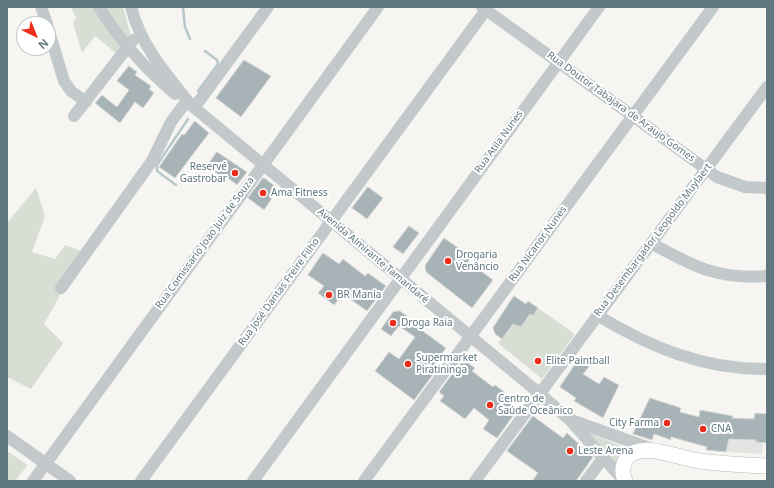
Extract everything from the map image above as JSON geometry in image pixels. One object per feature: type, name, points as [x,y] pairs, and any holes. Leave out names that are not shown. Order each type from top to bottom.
[{"type":"main road","points":[[625,481],[622,468],[631,454],[656,451],[698,461],[767,466]]},
{"type":"street","points":[[99,7],[111,27],[162,83],[190,105]]},
{"type":"street","name":"Avenida Almirante Tamandaré","points":[[131,7],[137,26],[152,55],[190,105],[539,392],[570,420],[625,481]]},
{"type":"street","points":[[139,7],[153,44],[179,83],[190,105]]},
{"type":"street","points":[[61,288],[152,161],[171,122],[190,105],[268,7]]},
{"type":"street","name":"Rua Comissario Joao Juiz de Souza","points":[[33,481],[262,164],[378,7]]},
{"type":"street","name":"Rua Atila Nunes","points":[[400,278],[599,7]]},
{"type":"street","name":"Rua Nicanor Nunes","points":[[364,481],[713,7]]},
{"type":"street","name":"Rua Doutor Tabajara de Araujo Gomes","points":[[485,8],[716,177],[745,187],[767,188]]},
{"type":"street","name":"Rua José Dantas Freire Filho","points":[[141,481],[332,221],[485,8]]},
{"type":"street","points":[[74,116],[129,47],[137,32],[137,26]]},
{"type":"street","points":[[56,54],[64,81],[71,91],[86,102]]},
{"type":"street","name":"Rua Desembargador Leopoldo Muylaert","points":[[475,481],[539,392],[767,87]]},
{"type":"street","points":[[651,243],[702,270],[748,278],[767,276]]},
{"type":"street","points":[[253,481],[400,278]]},
{"type":"street","points":[[597,315],[644,342],[672,353],[722,366],[747,369],[767,369]]},
{"type":"street","name":"Avenida Almirante Tamandaré","points":[[570,420],[656,451]]},
{"type":"street","points":[[7,436],[70,481]]},
{"type":"street","points":[[586,481],[603,458]]},
{"type":"shaded area","points":[[71,7],[123,7],[131,36],[117,54],[95,36],[82,53],[73,23],[76,18]]},
{"type":"shaded area","points":[[36,188],[45,216],[32,252],[55,259],[65,245],[84,252],[44,324],[63,343],[31,389],[7,377],[7,223]]},
{"type":"shaded area","name":"Elite Paintball","points":[[538,308],[575,334],[542,379],[498,343],[513,324],[521,327],[530,314],[533,316]]},
{"type":"shaded area","points":[[755,413],[766,414],[762,454],[726,452],[729,436],[738,418],[754,419]]},
{"type":"shaded area","points":[[584,431],[629,449],[616,464]]},
{"type":"shaded area","points":[[7,451],[28,465],[15,481],[7,481]]},
{"type":"building","points":[[244,60],[271,76],[241,117],[216,98]]},
{"type":"building","points":[[129,66],[137,72],[135,75],[151,86],[149,89],[154,93],[143,108],[135,102],[120,123],[95,103],[102,95],[117,107],[129,90],[117,81]]},
{"type":"building","points":[[195,121],[209,133],[175,178],[159,167],[182,134],[184,135]]},
{"type":"building","points":[[217,152],[247,172],[237,185],[224,175],[222,177],[207,166]]},
{"type":"building","name":"Ama Fitness","points":[[263,178],[278,189],[264,210],[248,198]]},
{"type":"building","points":[[368,187],[383,198],[367,219],[352,208]]},
{"type":"building","points":[[409,226],[419,233],[403,254],[393,247]]},
{"type":"building","points":[[444,238],[471,257],[468,261],[493,280],[472,308],[426,272],[425,266]]},
{"type":"building","points":[[323,253],[339,264],[343,259],[365,276],[368,273],[386,286],[367,311],[343,294],[334,305],[318,293],[324,286],[308,275]]},
{"type":"building","points":[[514,296],[526,304],[528,301],[538,308],[533,316],[530,314],[521,327],[513,324],[502,339],[495,334],[493,328]]},
{"type":"building","name":"Supermarket Piratininga","points":[[400,311],[407,316],[405,318],[446,348],[431,369],[435,372],[414,400],[375,371],[389,352],[399,359],[415,337],[399,326],[391,336],[381,329],[393,312]]},
{"type":"building","points":[[578,360],[589,367],[583,374],[599,384],[604,377],[619,385],[603,418],[574,401],[576,398],[560,387]]},
{"type":"building","points":[[468,363],[475,368],[472,371],[493,387],[495,385],[508,395],[504,400],[518,409],[497,438],[483,429],[489,420],[474,408],[465,419],[440,401],[444,396],[439,392],[447,381],[460,364]]},
{"type":"building","points":[[650,398],[681,408],[680,412],[699,417],[700,410],[733,416],[732,418],[754,419],[755,413],[767,414],[767,443],[756,442],[756,440],[729,439],[726,452],[706,450],[707,447],[671,437],[671,440],[654,434],[652,440],[633,434]]},
{"type":"building","points":[[533,416],[563,438],[567,433],[593,457],[576,481],[532,481],[538,473],[507,451]]},
{"type":"waterway","points":[[183,7],[185,27],[190,39]]},
{"type":"waterway","points":[[198,91],[218,64],[217,60],[205,51]]},
{"type":"waterway","points":[[176,185],[157,171],[157,165],[188,119]]},
{"type":"place","name":"Reservé Gastrobar","points":[[235,173]]},
{"type":"place","name":"Ama Fitness","points":[[263,193]]},
{"type":"place","name":"Drogaria Venâncio","points":[[448,261]]},
{"type":"place","name":"BR Mania","points":[[329,295]]},
{"type":"place","name":"Droga Raia","points":[[393,323]]},
{"type":"place","name":"Elite Paintball","points":[[538,361]]},
{"type":"place","name":"Supermarket Piratininga","points":[[408,364]]},
{"type":"place","name":"Centro de Saúde Oceânico","points":[[490,405]]},
{"type":"place","name":"City Farma","points":[[667,423]]},
{"type":"place","name":"CNA","points":[[703,429]]},
{"type":"place","name":"Leste Arena","points":[[570,451]]}]
